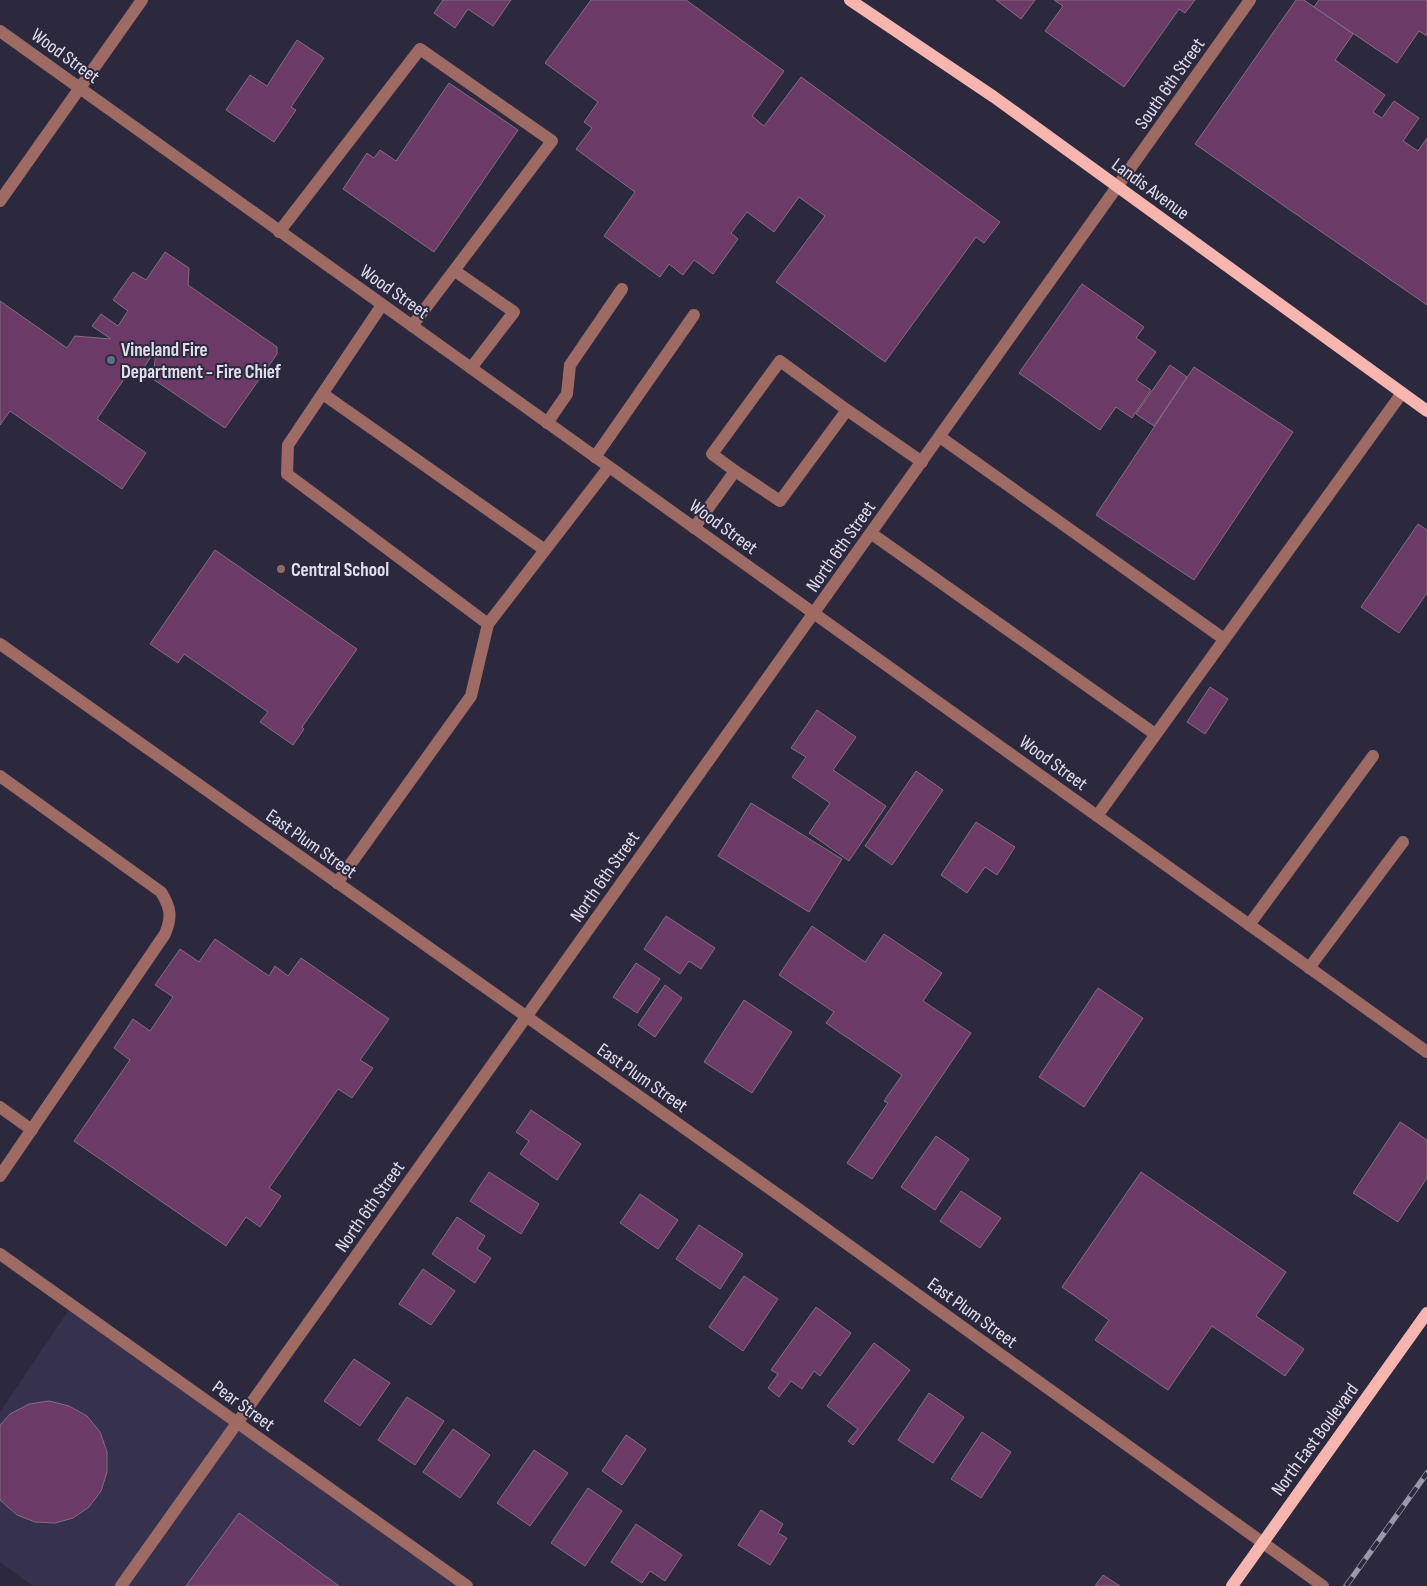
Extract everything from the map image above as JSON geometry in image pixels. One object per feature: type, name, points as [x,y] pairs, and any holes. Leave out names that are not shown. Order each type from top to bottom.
[{"type":"main road","name":"Landis Avenue","points":[[850,0],[994,98],[1427,411]]},
{"type":"main road","name":"North East Boulevard","points":[[1232,1586],[1427,1313]]},
{"type":"street","points":[[0,201],[142,0]]},
{"type":"street","name":"South 6th Street","points":[[1118,187],[1250,0]]},
{"type":"street","name":"Wood Street","points":[[0,31],[1427,1052]]},
{"type":"street","points":[[280,232],[420,49],[552,141],[412,326]]},
{"type":"street","name":"North 6th Street","points":[[121,1586],[1118,187]]},
{"type":"street","points":[[455,271],[514,312],[471,368]]},
{"type":"street","points":[[547,423],[567,394],[570,365],[622,290]]},
{"type":"street","points":[[382,305],[288,446],[287,474],[488,624]]},
{"type":"street","points":[[595,457],[694,315]]},
{"type":"street","points":[[847,410],[780,501],[712,454],[780,361],[922,462]]},
{"type":"street","points":[[1097,816],[1402,393]]},
{"type":"street","points":[[322,394],[545,550]]},
{"type":"street","points":[[940,437],[1224,639]]},
{"type":"street","points":[[337,883],[471,696],[488,624],[609,467]]},
{"type":"street","points":[[694,528],[735,471]]},
{"type":"street","points":[[872,534],[1155,734]]},
{"type":"street","name":"East Plum Street","points":[[0,644],[797,1208],[1324,1586]]},
{"type":"street","points":[[1249,925],[1373,756]]},
{"type":"street","points":[[0,776],[161,892],[170,905],[171,920],[166,934],[0,1176]]},
{"type":"street","points":[[1310,968],[1403,842]]},
{"type":"street","points":[[0,1107],[32,1130]]},
{"type":"street","name":"Pear Street","points":[[0,1254],[467,1586]]},
{"type":"shaded area","points":[[70,1308],[465,1586],[33,1586],[0,1562],[0,1412]]},
{"type":"building","points":[[443,0],[511,0],[493,26],[468,9],[455,28],[434,13]]},
{"type":"building","points":[[591,0],[686,0],[784,71],[752,116],[764,126],[801,77],[1000,222],[984,243],[976,237],[885,362],[776,282],[825,216],[799,197],[774,232],[747,212],[731,233],[738,239],[713,274],[694,260],[683,275],[669,264],[660,277],[604,236],[635,192],[576,149],[592,128],[584,122],[598,102],[545,63]]},
{"type":"building","points":[[996,0],[1035,0],[1021,19]]},
{"type":"building","points":[[1054,0],[1195,0],[1185,13],[1179,9],[1124,87],[1045,31],[1063,6]]},
{"type":"building","points":[[1296,0],[1304,0],[1353,34],[1335,60],[1385,95],[1373,112],[1382,118],[1394,101],[1419,118],[1403,141],[1418,151],[1427,138],[1427,305],[1195,144]]},
{"type":"building","points":[[1319,0],[1427,0],[1427,36],[1419,31],[1397,63],[1314,7]]},
{"type":"building","points":[[297,40],[324,58],[291,107],[296,110],[274,142],[226,110],[250,75],[267,86]]},
{"type":"building","points":[[449,83],[518,130],[434,252],[343,189],[367,153],[374,158],[380,150],[396,161]]},
{"type":"building","points":[[165,252],[189,268],[188,285],[277,347],[277,354],[225,428],[153,379],[156,350],[137,377],[126,376],[97,419],[146,453],[122,489],[10,411],[0,425],[0,301],[67,348],[75,336],[111,339],[92,326],[101,314],[118,326],[128,311],[113,300],[133,272],[146,280]]},
{"type":"building","points":[[1082,284],[1144,327],[1136,338],[1156,352],[1136,380],[1151,390],[1132,418],[1116,407],[1100,430],[1019,373]]},
{"type":"building","points":[[1170,365],[1187,377],[1154,426],[1136,414]]},
{"type":"building","points":[[1194,367],[1293,432],[1194,580],[1096,515]]},
{"type":"building","points":[[1418,524],[1427,530],[1427,593],[1399,633],[1361,607]]},
{"type":"building","points":[[215,550],[357,649],[302,727],[304,729],[293,745],[260,722],[268,712],[184,654],[178,663],[150,644]]},
{"type":"building","points":[[1210,687],[1228,699],[1205,734],[1187,722]]},
{"type":"building","points":[[817,710],[856,737],[833,770],[886,806],[849,861],[809,833],[830,803],[792,777],[806,757],[791,748]]},
{"type":"building","points":[[916,771],[943,790],[892,865],[865,846]]},
{"type":"building","points":[[751,803],[842,859],[809,912],[718,856]]},
{"type":"building","points":[[976,822],[1015,847],[997,875],[985,867],[967,893],[941,875]]},
{"type":"building","points":[[666,916],[715,948],[701,969],[689,961],[680,974],[644,949]]},
{"type":"building","points":[[812,926],[865,962],[884,934],[942,973],[923,1001],[971,1033],[872,1179],[847,1163],[888,1103],[884,1101],[902,1075],[826,1023],[834,1012],[779,975]]},
{"type":"building","points":[[215,939],[269,976],[275,966],[288,976],[301,958],[389,1019],[360,1060],[373,1068],[352,1098],[338,1089],[269,1188],[281,1196],[260,1227],[246,1217],[226,1246],[74,1141],[130,1060],[114,1048],[133,1019],[150,1031],[173,997],[155,985],[180,949],[199,962]]},
{"type":"building","points":[[636,963],[660,979],[637,1013],[613,997]]},
{"type":"building","points":[[665,985],[682,998],[655,1037],[638,1025]]},
{"type":"building","points":[[1098,988],[1143,1018],[1084,1107],[1039,1077]]},
{"type":"building","points":[[744,1000],[792,1032],[752,1093],[704,1062]]},
{"type":"building","points":[[531,1110],[581,1144],[557,1180],[520,1154],[529,1141],[516,1132]]},
{"type":"building","points":[[1400,1122],[1427,1140],[1427,1178],[1398,1222],[1353,1193]]},
{"type":"building","points":[[936,1136],[969,1159],[935,1210],[901,1187]]},
{"type":"building","points":[[489,1172],[539,1204],[521,1234],[470,1201]]},
{"type":"building","points":[[1141,1172],[1286,1272],[1256,1316],[1304,1349],[1285,1376],[1212,1326],[1168,1390],[1095,1340],[1109,1320],[1062,1287]]},
{"type":"building","points":[[961,1191],[1001,1218],[980,1248],[940,1221]]},
{"type":"building","points":[[640,1194],[678,1220],[658,1249],[620,1223]]},
{"type":"building","points":[[457,1217],[485,1236],[477,1249],[491,1258],[475,1283],[432,1254]]},
{"type":"building","points":[[699,1225],[743,1254],[720,1289],[676,1259]]},
{"type":"building","points":[[423,1269],[455,1291],[431,1325],[399,1304]]},
{"type":"building","points":[[744,1276],[778,1299],[743,1351],[709,1327]]},
{"type":"building","points":[[816,1307],[851,1333],[820,1376],[814,1371],[802,1389],[791,1381],[779,1397],[768,1388],[778,1374],[771,1370]]},
{"type":"building","points":[[874,1343],[910,1370],[853,1445],[848,1441],[858,1429],[827,1406]]},
{"type":"building","points":[[354,1359],[390,1383],[360,1426],[324,1401]]},
{"type":"building","points":[[929,1393],[964,1417],[933,1463],[898,1440]]},
{"type":"building","points":[[407,1397],[444,1421],[415,1465],[378,1440]]},
{"type":"building","points":[[49,1401],[69,1406],[87,1416],[100,1432],[107,1452],[107,1472],[101,1491],[89,1507],[73,1518],[55,1523],[35,1522],[17,1515],[0,1500],[0,1425],[10,1414],[29,1404]]},
{"type":"building","points":[[453,1429],[490,1455],[460,1498],[423,1472]]},
{"type":"building","points":[[982,1432],[1011,1452],[981,1498],[951,1479]]},
{"type":"building","points":[[626,1435],[646,1449],[622,1485],[602,1471]]},
{"type":"building","points":[[534,1450],[568,1473],[530,1526],[497,1503]]},
{"type":"building","points":[[588,1488],[622,1511],[585,1566],[551,1543]]},
{"type":"building","points":[[761,1510],[783,1524],[778,1533],[787,1538],[770,1565],[738,1545]]},
{"type":"building","points":[[239,1513],[339,1586],[186,1586]]},
{"type":"building","points":[[636,1524],[682,1555],[665,1581],[650,1571],[642,1583],[611,1562]]},
{"type":"building","points":[[1103,1575],[1120,1586],[1095,1586]]},
{"type":"railway","points":[[1346,1586],[1427,1473]]},
{"type":"place","name":"Vineland Fire Department - Fire Chief","points":[[111,360]]},
{"type":"place","name":"Central School","points":[[281,569]]}]
